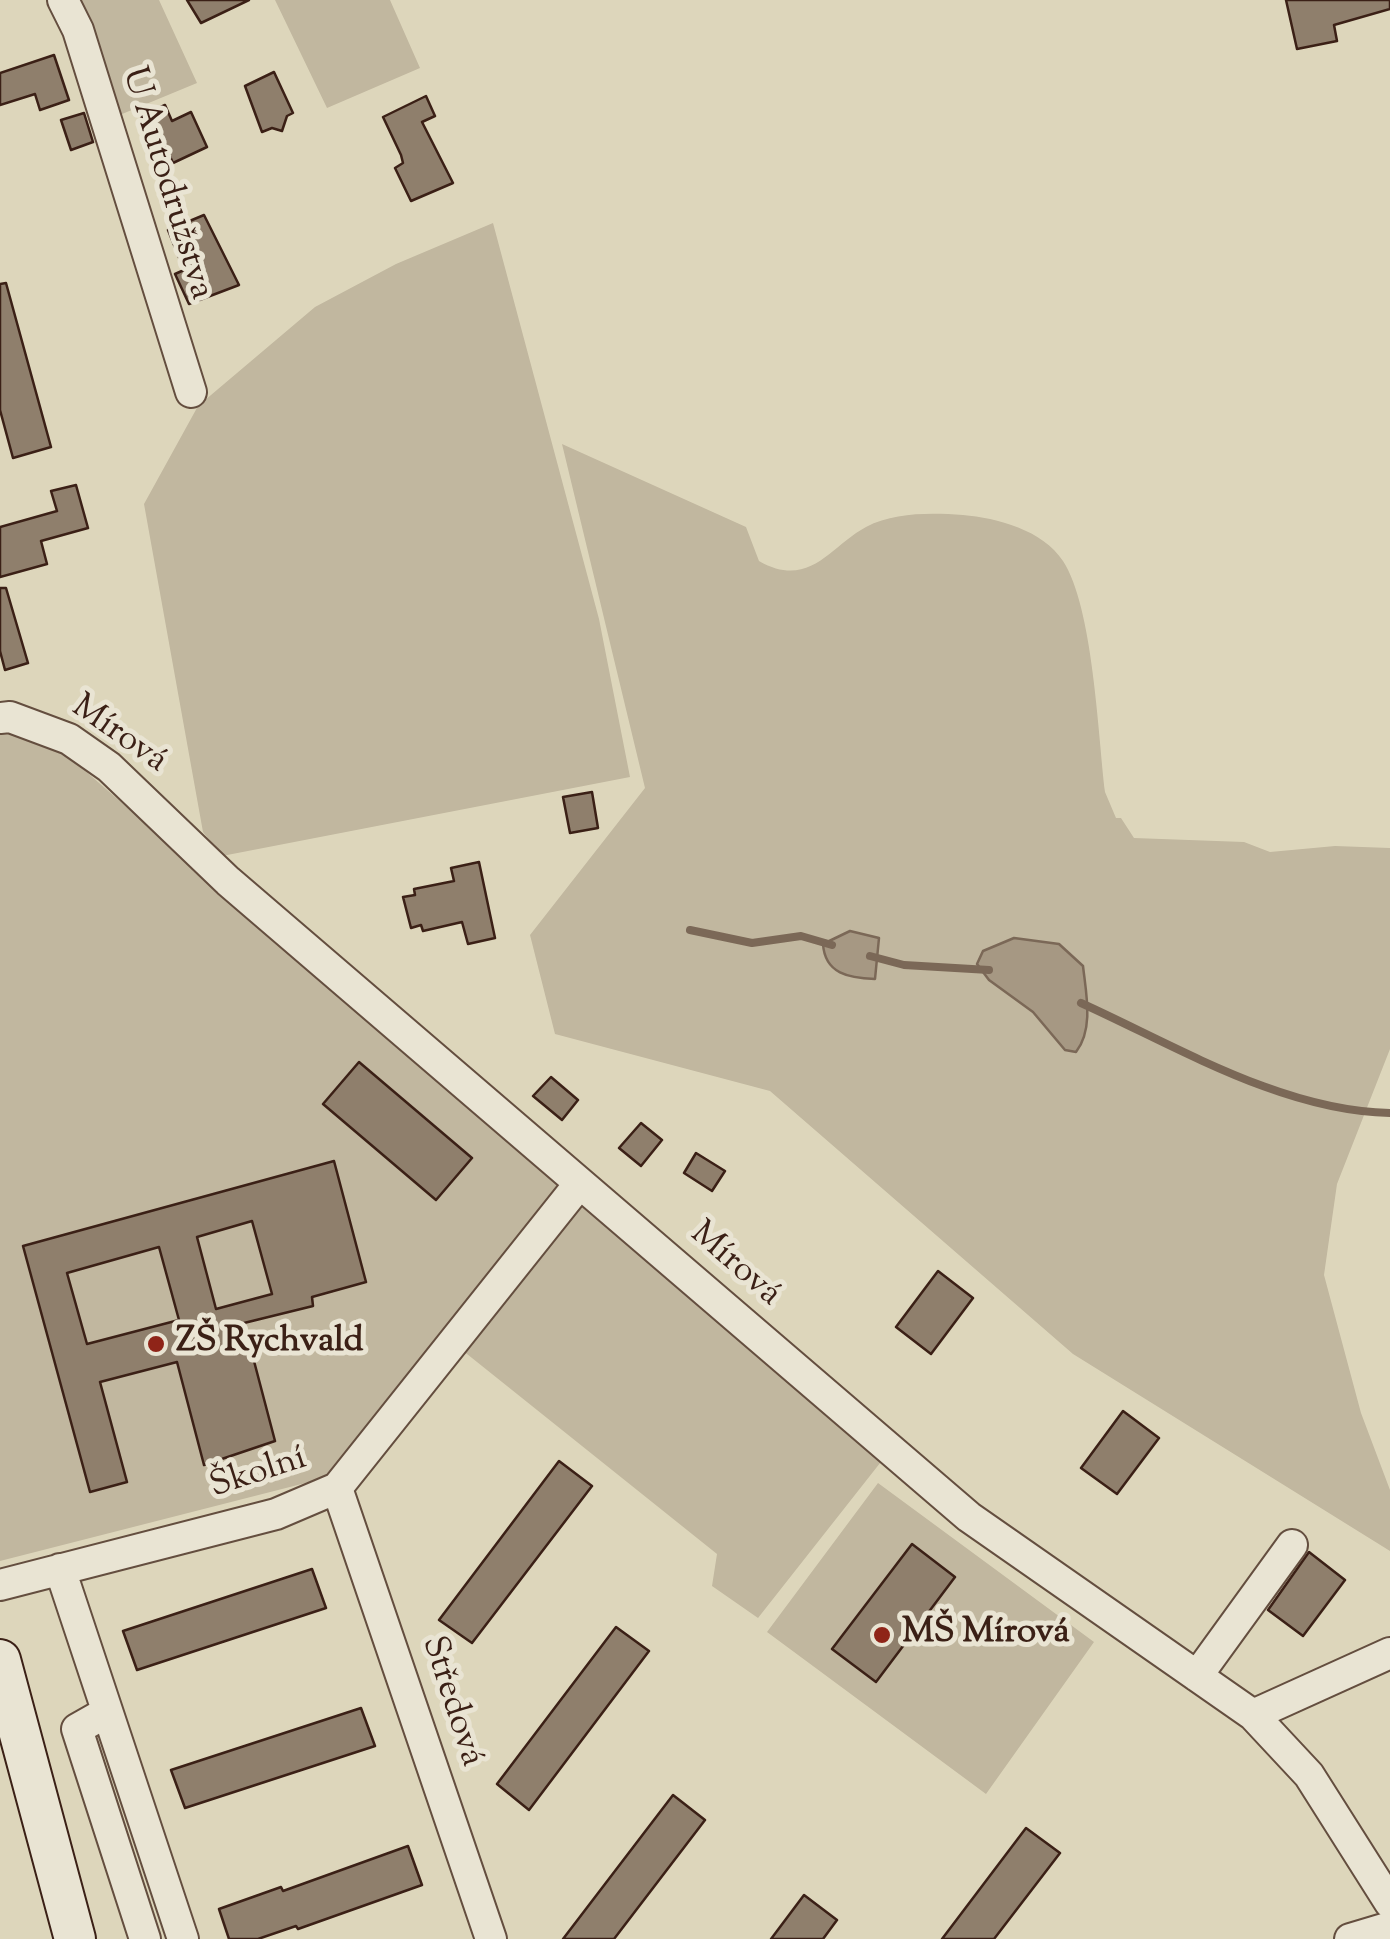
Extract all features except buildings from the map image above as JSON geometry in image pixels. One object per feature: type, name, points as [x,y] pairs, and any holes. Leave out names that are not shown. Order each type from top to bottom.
[{"type":"main road","points":[[0,1660],[75,1939]]},
{"type":"street","name":"U Autodružstva","points":[[63,0],[78,30],[191,392]]},
{"type":"street","name":"Mírová","points":[[0,718],[69,738],[108,767],[228,881],[969,1516],[1253,1715],[1309,1776],[1390,1903]]},
{"type":"street","name":"Školní","points":[[0,1585],[276,1514],[337,1488],[580,1183]]},
{"type":"street","name":"Středová","points":[[337,1488],[491,1939]]},
{"type":"street","points":[[1198,1676],[1292,1545]]},
{"type":"street","points":[[60,1569],[183,1939]]},
{"type":"street","points":[[1253,1715],[1390,1653]]},
{"type":"street","points":[[107,1712],[77,1729],[144,1939]]},
{"type":"street","points":[[1350,1939],[1390,1927]]},
{"type":"shaded area","points":[[70,0],[159,0],[197,83],[110,119]]},
{"type":"shaded area","points":[[275,0],[390,0],[420,68],[327,108]]},
{"type":"shaded area","points":[[493,223],[599,619],[630,777],[222,856],[203,832],[144,504],[198,406],[315,307],[396,264]]},
{"type":"shaded area","points":[[562,444],[746,527],[759,561],[777,569],[806,568],[866,527],[901,516],[976,517],[1032,534],[1054,550],[1073,582],[1088,639],[1105,792],[1116,818],[1121,818],[1134,838],[1244,842],[1270,852],[1335,846],[1390,848],[1390,1049],[1337,1184],[1324,1275],[1361,1413],[1390,1490],[1390,1551],[1073,1354],[770,1091],[555,1034],[530,935],[645,788]]},
{"type":"shaded area","points":[[0,733],[16,733],[59,748],[560,1185],[329,1477],[0,1561]]},
{"type":"shaded area","points":[[850,931],[879,938],[875,979],[848,975],[828,962],[823,944]]},
{"type":"shaded area","points":[[1014,938],[1059,944],[1083,966],[1087,1022],[1076,1052],[1065,1050],[1033,1012],[989,980],[977,964],[983,951]]},
{"type":"shaded area","points":[[578,1198],[884,1458],[758,1618],[712,1586],[717,1554],[462,1350]]},
{"type":"shaded area","points":[[878,1483],[1094,1642],[986,1794],[767,1632]]},
{"type":"waterway","points":[[690,930],[752,943],[801,936],[832,945]]},
{"type":"waterway","points":[[870,956],[904,965],[989,970]]},
{"type":"waterway","points":[[1081,1003],[1193,1057],[1271,1089],[1350,1110],[1390,1113]]},
{"type":"place","name":"ZŠ Rychvald","points":[[156,1344]]},
{"type":"place","name":"MŠ Mírová","points":[[882,1635]]}]
